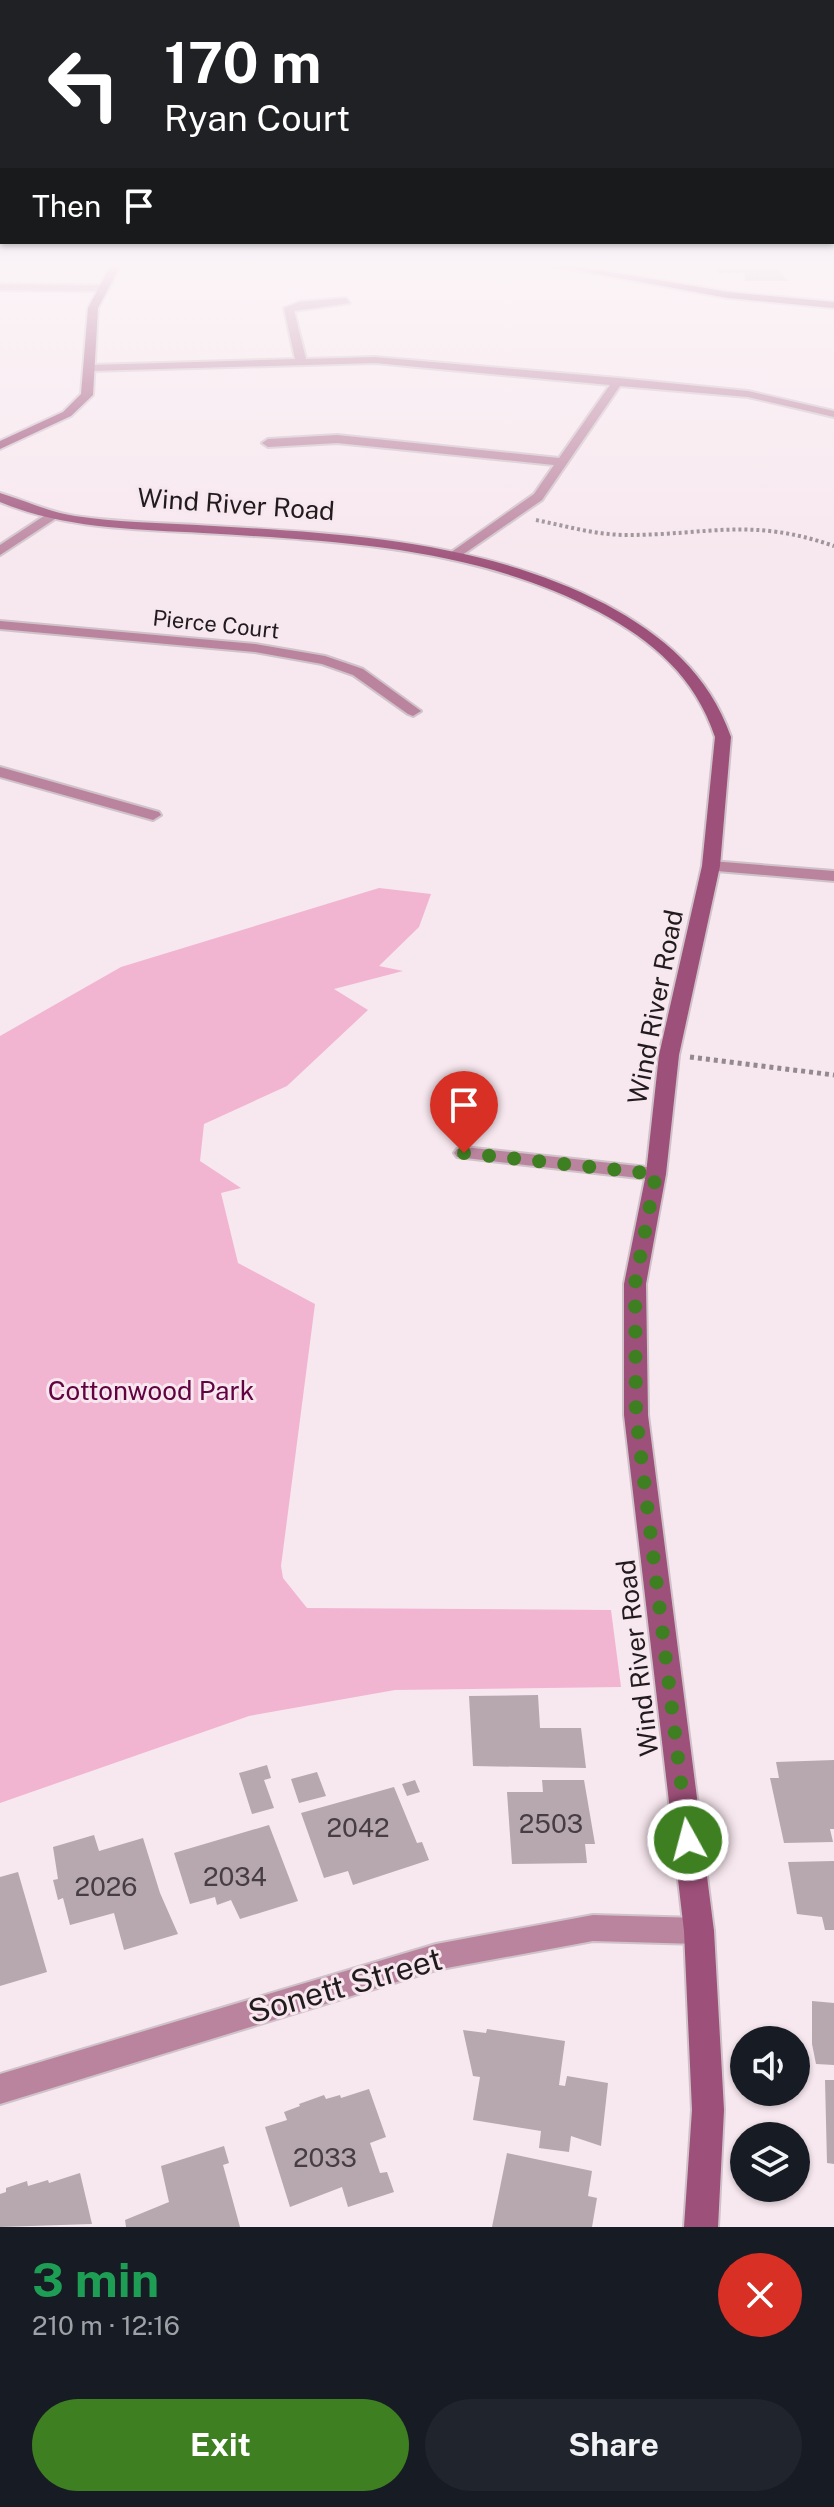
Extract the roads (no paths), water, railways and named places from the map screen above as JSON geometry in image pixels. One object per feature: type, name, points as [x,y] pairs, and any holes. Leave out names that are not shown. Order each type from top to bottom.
[{"type":"street","points":[[0,445],[67,414],[87,395],[91,368],[119,367]]},
{"type":"street","points":[[467,367],[748,394],[834,414]]},
{"type":"street","points":[[455,556],[538,497],[618,381]]},
{"type":"street","points":[[268,443],[348,440],[564,462]]},
{"type":"street","name":"Wind River Road","points":[[0,497],[52,517],[364,541],[455,556],[541,581],[592,602],[646,634],[687,670],[710,702],[723,737],[711,866],[669,1055],[656,1174],[635,1284],[636,1415],[699,1931],[708,2110],[701,2227]]},
{"type":"street","points":[[0,551],[52,517]]},
{"type":"street","name":"Pierce Court","points":[[0,625],[255,648],[325,660],[358,672],[413,711]]},
{"type":"street","points":[[0,772],[153,815]]},
{"type":"street","points":[[711,866],[834,876]]},
{"type":"street","points":[[464,1153],[656,1174]]},
{"type":"street","name":"Sonett Street","points":[[0,2089],[436,1957],[593,1928],[699,1931]]},
{"type":"park label","name":"Cottonwood Park","points":[[151,1390]]}]
